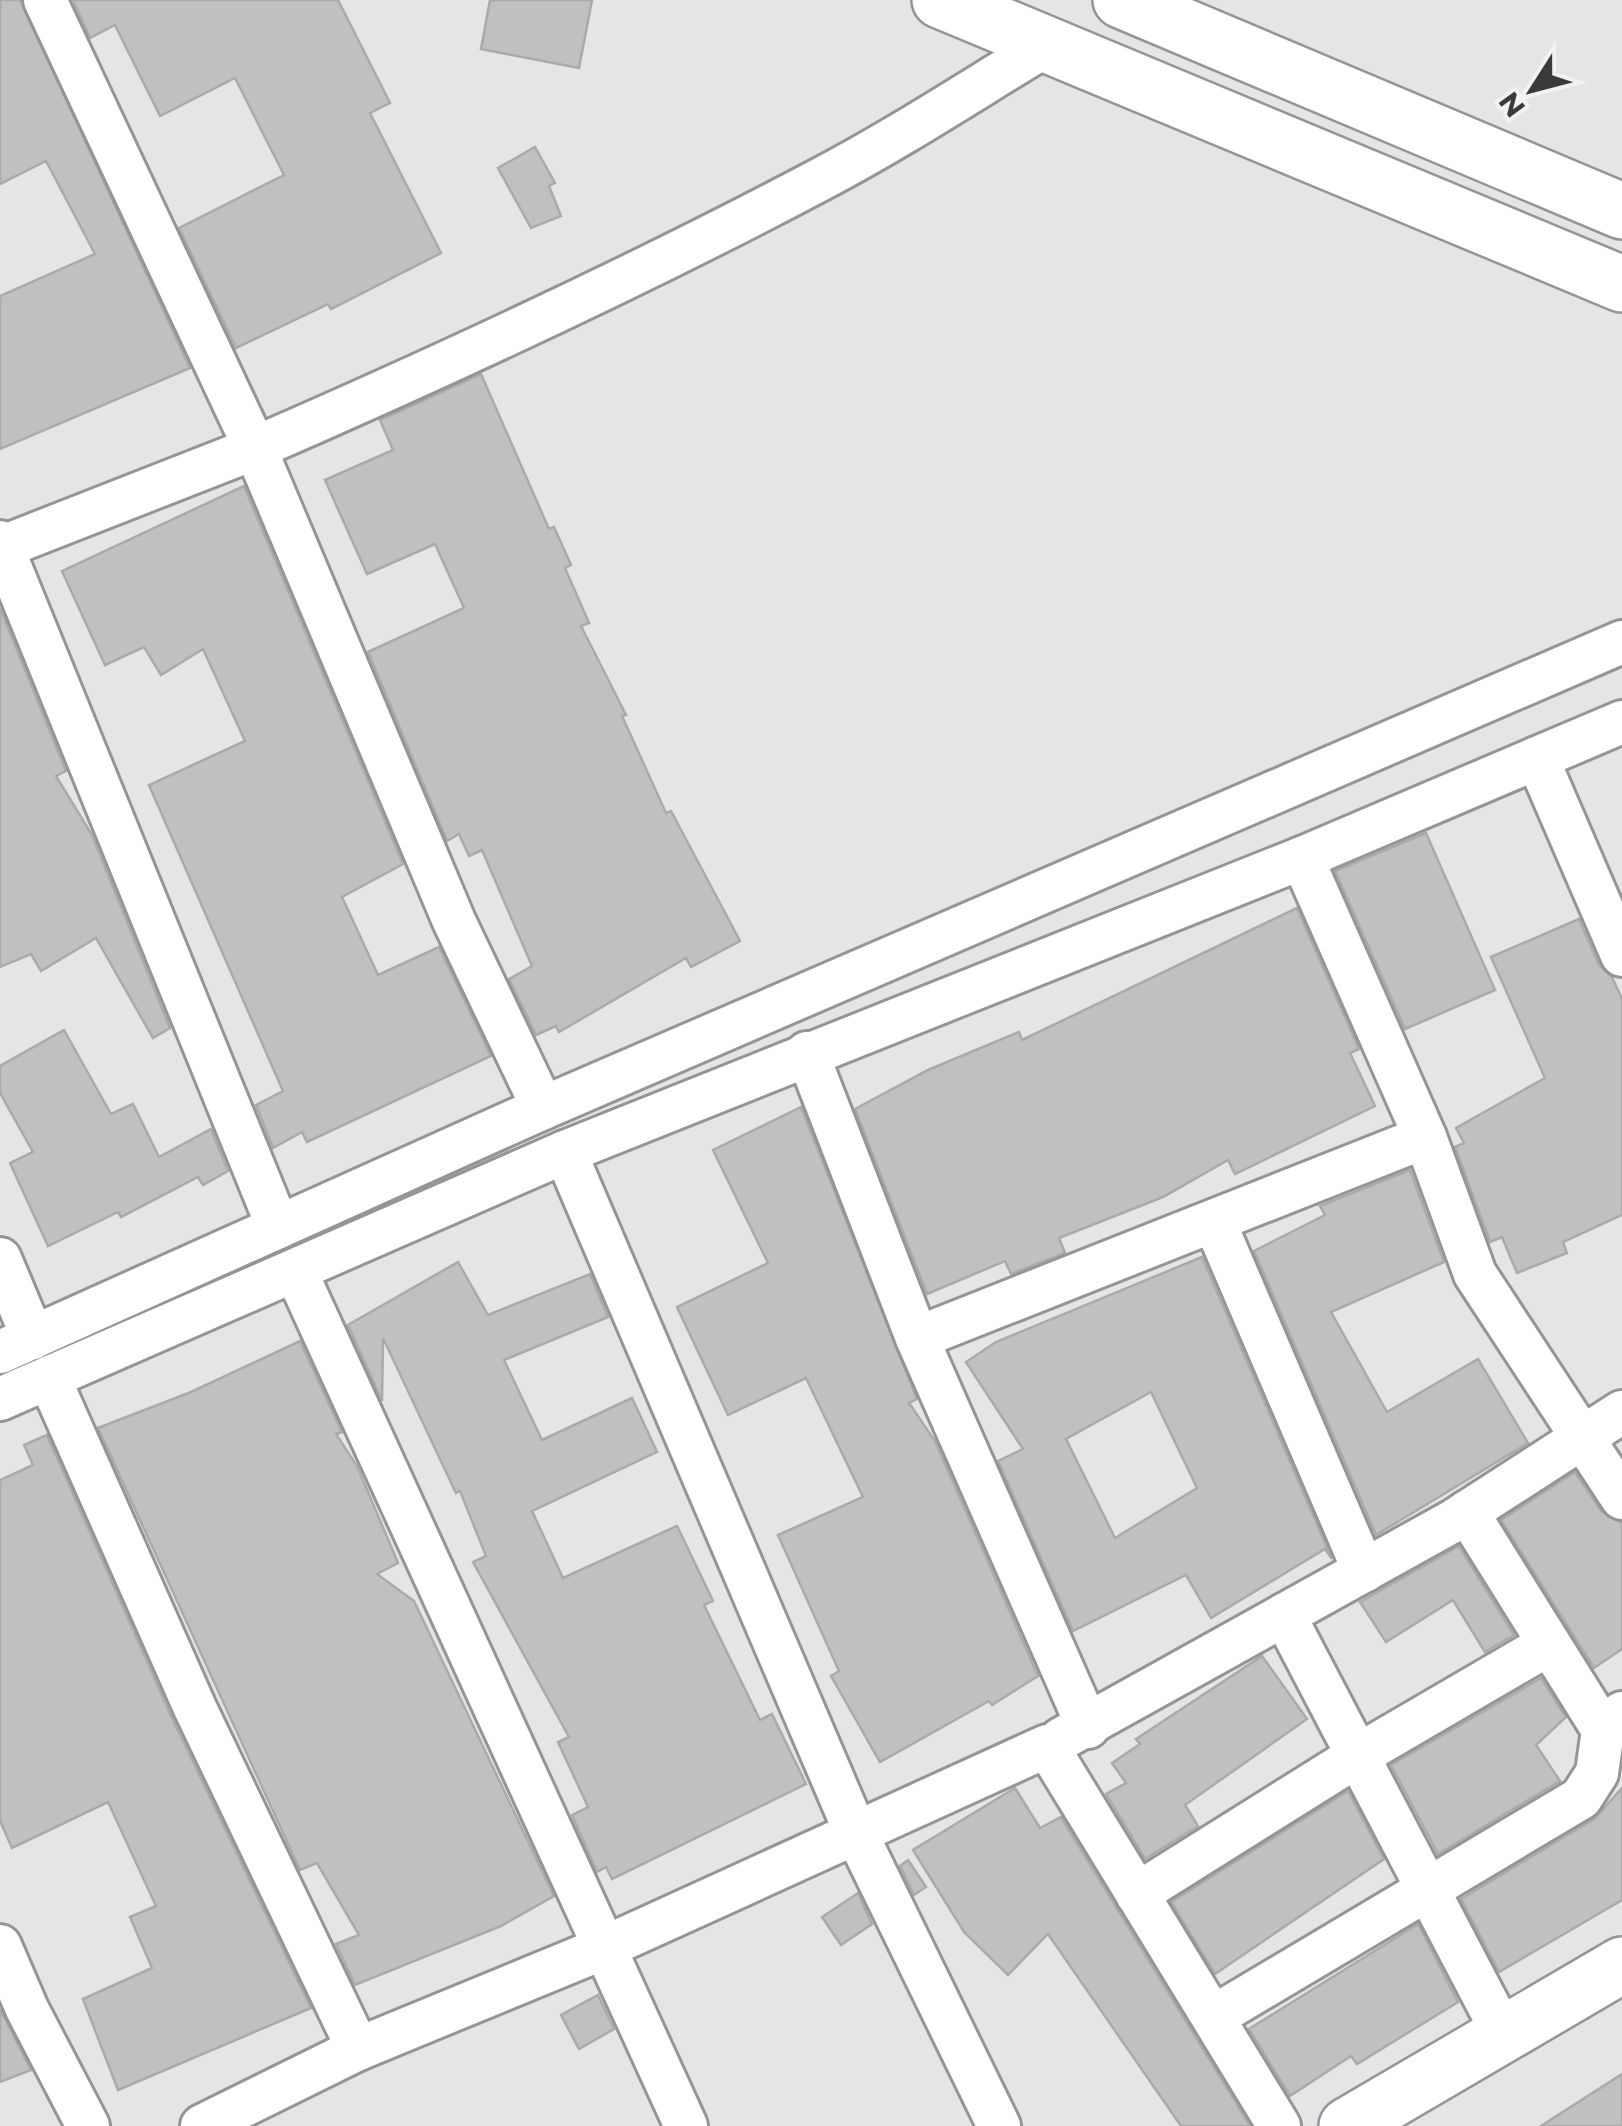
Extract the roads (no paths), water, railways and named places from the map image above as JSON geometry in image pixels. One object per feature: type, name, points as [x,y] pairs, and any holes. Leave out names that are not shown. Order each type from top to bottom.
[{"type":"main road","points":[[940,0],[1622,284]]},
{"type":"main road","points":[[1121,0],[1622,211]]},
{"type":"main road","points":[[1347,2126],[1622,1965]]},
{"type":"street","points":[[45,0],[255,448],[454,921],[543,1108]]},
{"type":"street","points":[[278,1228],[1,546],[255,448],[456,361],[828,176],[1046,46]]},
{"type":"street","points":[[0,1259],[16,1345],[543,1108],[1622,642]]},
{"type":"street","points":[[0,1399],[565,1152],[1302,858],[1622,722]]},
{"type":"street","points":[[1538,758],[1622,955]]},
{"type":"street","points":[[1302,858],[1425,1136],[1475,1274],[1622,1498]]},
{"type":"street","points":[[806,1053],[916,1338],[1088,1727]]},
{"type":"street","points":[[916,1338],[1425,1136]]},
{"type":"street","points":[[565,1152],[855,1830],[999,2126]]},
{"type":"street","points":[[1214,1221],[1364,1570]]},
{"type":"street","points":[[296,1272],[601,1949],[686,2126]]},
{"type":"street","points":[[48,1378],[195,1708],[358,2049]]},
{"type":"street","points":[[202,2126],[358,2049],[601,1949],[1088,1727],[1467,1512],[1582,1434],[1622,1412]]},
{"type":"street","points":[[1213,2017],[1580,1798],[1598,1773],[1613,1721],[1550,1644],[1467,1512]]},
{"type":"street","points":[[1284,1615],[1504,2037]]},
{"type":"street","points":[[1138,1894],[1357,1756],[1550,1644]]},
{"type":"street","points":[[1047,1746],[1280,2126]]},
{"type":"street","points":[[0,1946],[26,2010],[88,2126]]}]
